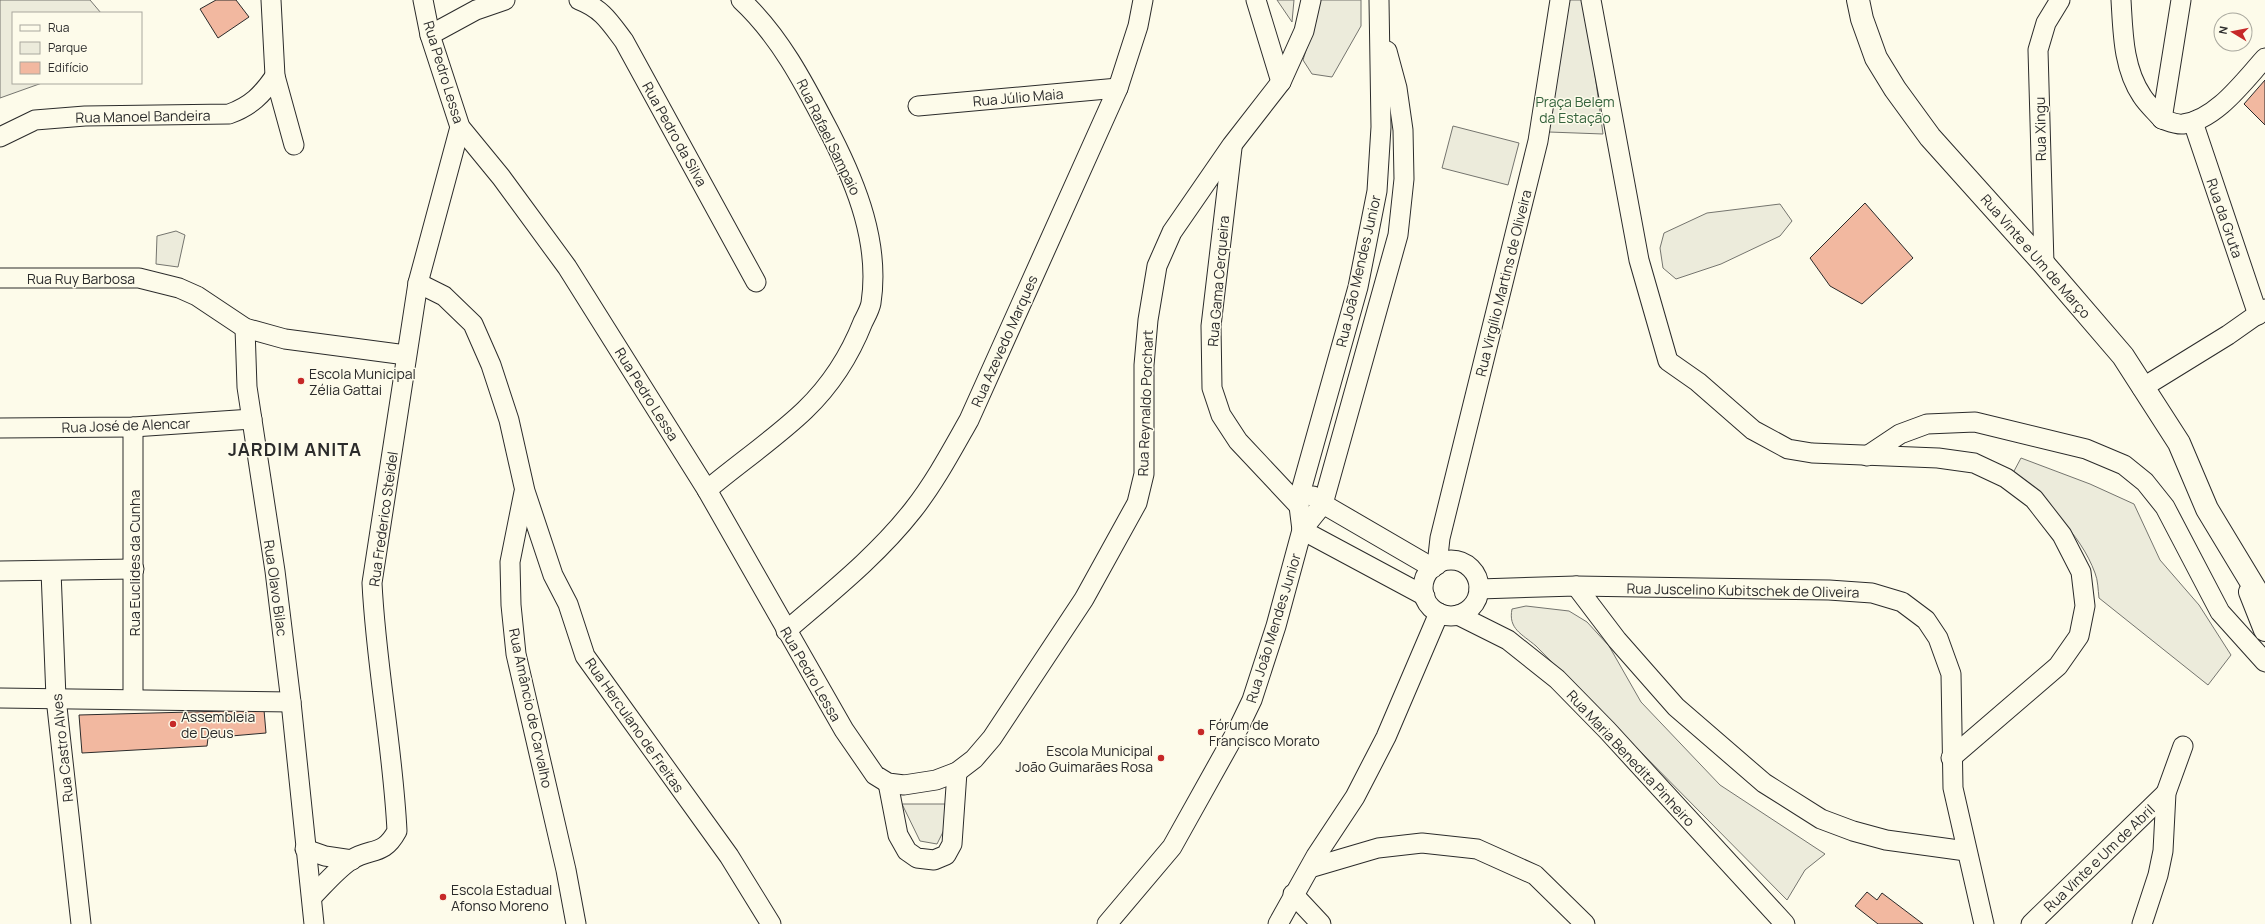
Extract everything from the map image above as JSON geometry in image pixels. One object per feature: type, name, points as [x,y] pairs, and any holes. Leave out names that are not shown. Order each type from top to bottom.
[{"type":"main road","name":"Rua Vinte e Um de Março","points":[[1858,0],[1862,19],[1876,58],[1895,89],[1930,137],[2044,264],[2123,356],[2179,444],[2207,509],[2236,558]]},
{"type":"main road","points":[[2236,558],[2265,605]]},
{"type":"main road","points":[[2236,558],[2265,630]]},
{"type":"street","points":[[271,0],[275,76],[294,145]]},
{"type":"street","name":"Rua Pedro Lessa","points":[[423,0],[430,35],[460,127],[501,177],[567,267],[707,490],[786,631],[844,730],[875,775],[888,783]]},
{"type":"street","points":[[430,35],[476,10],[505,0]]},
{"type":"street","name":"Rua Pedro da Silva","points":[[579,0],[592,5],[604,14],[624,41],[756,282]]},
{"type":"street","name":"Rua Rafael Sampaio","points":[[707,490],[805,410],[831,381],[851,351],[871,304],[872,291],[873,271],[869,238],[860,199],[842,157],[795,69],[765,23],[741,0]]},
{"type":"street","name":"Rua Azevedo Marques","points":[[786,631],[868,560],[914,510],[948,458],[969,420],[1118,88],[1138,26],[1143,0]]},
{"type":"street","points":[[1256,0],[1281,82]]},
{"type":"street","name":"Rua Reynaldo Porchart","points":[[888,783],[904,785],[936,780],[957,772],[974,758],[992,738],[1084,599],[1137,503],[1144,474],[1144,365],[1148,320],[1157,266],[1172,232],[1232,145],[1281,82],[1304,31],[1311,0]]},
{"type":"street","points":[[1379,0],[1380,27]]},
{"type":"street","name":"Rua Virgílio Martins de Oliveira","points":[[1435,566],[1440,538],[1538,141],[1560,0]]},
{"type":"street","points":[[1591,0],[1639,260],[1668,361],[1698,382],[1753,430],[1788,449],[1812,453],[1938,458],[1974,463],[2006,478],[2034,499],[2062,535],[2081,572],[2085,606],[2079,636],[2058,666],[1951,758]]},
{"type":"street","name":"Rua Xingu","points":[[2044,264],[2038,50],[2046,23],[2060,0]]},
{"type":"street","points":[[2121,0],[2123,44],[2132,75],[2142,96],[2162,119],[2181,125],[2193,122],[2223,105],[2265,58]]},
{"type":"street","points":[[2162,119],[2181,0]]},
{"type":"street","name":"Rua João Mendes Junior","points":[[1106,924],[1172,847],[1239,727],[1252,700],[1276,626],[1302,530],[1299,506],[1302,487],[1358,287],[1377,191],[1381,127],[1380,27]]},
{"type":"street","name":"Rua João Mendes Junior","points":[[1302,530],[1323,504],[1398,235],[1404,179],[1403,130],[1397,88],[1380,27]]},
{"type":"street","name":"Rua Manoel Bandeira","points":[[0,137],[35,120],[85,116],[229,114],[246,108],[263,95],[275,76]]},
{"type":"street","name":"Rua Júlio Maia","points":[[918,106],[1118,88]]},
{"type":"street","name":"Rua da Gruta","points":[[2193,122],[2261,312]]},
{"type":"street","name":"Rua Frederico Steidel","points":[[312,897],[352,860],[383,848],[391,842],[397,831],[388,735],[375,631],[372,583],[418,283],[460,127]]},
{"type":"street","name":"Rua Gama Cerqueira","points":[[1232,145],[1212,318],[1212,388],[1222,415],[1238,441],[1299,506]]},
{"type":"street","name":"Rua Ruy Barbosa","points":[[0,278],[139,278],[179,288],[196,296],[245,328],[285,339],[406,355]]},
{"type":"street","name":"Rua Herculano de Freitas","points":[[418,283],[444,296],[473,324],[491,366],[509,420],[525,491],[553,575],[568,604],[585,656],[729,856],[771,924]]},
{"type":"street","points":[[2142,388],[2161,378],[2261,312]]},
{"type":"street","name":"Rua Olavo Bilac","points":[[245,328],[247,387],[275,571],[291,702],[305,849],[312,897],[314,924]]},
{"type":"street","name":"Rua José de Alencar","points":[[0,428],[133,427],[252,419]]},
{"type":"street","points":[[1867,456],[1900,434],[1927,424],[1975,422],[2086,449],[2124,465],[2145,482],[2165,507],[2220,612],[2265,662]]},
{"type":"street","name":"Rua Euclides da Cunha","points":[[133,427],[133,700]]},
{"type":"street","points":[[1302,487],[1323,504],[1435,566]]},
{"type":"street","name":"Rua Amâncio de Carvalho","points":[[525,491],[510,562],[510,605],[516,654],[566,870],[576,924]]},
{"type":"street","points":[[1302,530],[1425,596]]},
{"type":"street","points":[[1453,561],[1468,566],[1478,581],[1479,589],[1473,606],[1466,612],[1448,616],[1438,613],[1431,608],[1425,596],[1424,583],[1435,566],[1453,561]]},
{"type":"street","points":[[0,571],[134,569]]},
{"type":"street","name":"Rua Castro Alves","points":[[51,571],[56,698],[81,924]]},
{"type":"street","points":[[1576,586],[1616,640],[1676,707],[1764,783],[1821,819],[1853,831],[1886,840],[1966,851]]},
{"type":"street","name":"Rua Juscelino Kubitschek de Oliveira","points":[[1479,589],[1576,586],[1829,590],[1872,593],[1902,602],[1926,620],[1938,638],[1951,674],[1951,758],[1953,788],[1966,851],[1984,924]]},
{"type":"street","points":[[1278,924],[1293,894],[1355,797],[1383,743],[1438,613]]},
{"type":"street","name":"Rua Maria Benedita Pinheiro","points":[[1458,615],[1508,640],[1557,678],[1785,924]]},
{"type":"street","points":[[0,698],[291,702]]},
{"type":"street","points":[[2142,924],[2158,875],[2163,851],[2166,793],[2183,746]]},
{"type":"street","points":[[888,783],[898,835],[907,851],[917,858],[934,860],[946,855],[952,844],[957,772]]},
{"type":"street","name":"Rua Vinte e Um de Abril","points":[[2031,924],[2166,793]]},
{"type":"street","points":[[1310,868],[1378,848],[1422,843],[1476,849],[1535,875],[1585,924]]},
{"type":"street","points":[[305,849],[325,856],[352,860]]},
{"type":"street","points":[[1293,894],[1321,924]]},
{"type":"green space","points":[[0,0],[90,0],[100,12],[12,12],[12,84],[39,84],[0,98]]},
{"type":"green space","points":[[1277,0],[1294,0],[1292,22]]},
{"type":"green space","points":[[1318,0],[1361,0],[1361,26],[1332,77],[1312,74],[1303,60],[1316,18]]},
{"type":"green space","name":"Praça Belem da Estação","points":[[1565,0],[1585,0],[1603,134],[1549,132]]},
{"type":"green space","points":[[1453,126],[1519,143],[1508,185],[1442,168]]},
{"type":"green space","points":[[1780,204],[1792,221],[1780,236],[1721,264],[1676,279],[1663,268],[1660,248],[1664,233],[1707,213]]},
{"type":"green space","points":[[176,231],[185,235],[178,267],[156,264],[157,236]]},
{"type":"green space","points":[[2021,458],[2090,484],[2134,504],[2160,560],[2199,605],[2231,655],[2208,685],[2099,598],[2096,576],[2080,544],[2060,518],[2013,473]]},
{"type":"green space","points":[[1526,606],[1569,611],[1587,622],[1609,646],[1641,702],[1720,785],[1825,854],[1805,870],[1787,900],[1536,646],[1517,630],[1512,622],[1512,609]]},
{"type":"green space","points":[[902,804],[945,804],[945,828],[937,844],[920,841]]},
{"type":"building","points":[[216,0],[236,0],[249,17],[218,38],[200,9]]},
{"type":"building","points":[[2265,80],[2265,125],[2244,104]]},
{"type":"building","points":[[1865,203],[1913,258],[1862,304],[1830,286],[1810,258]]},
{"type":"building","name":"Assembleia de Deus","points":[[264,710],[266,733],[208,738],[207,746],[82,753],[79,715]]},
{"type":"building","points":[[1867,892],[1877,900],[1882,893],[1923,924],[1878,924],[1855,906]]},
{"type":"place","name":"Escola Municipal Zélia Gattai","points":[[301,381]]},
{"type":"place","name":"Assembleia de Deus","points":[[173,724]]},
{"type":"place","name":"Fórum de Francisco Morato","points":[[1201,732]]},
{"type":"place","name":"Escola Municipal João Guimarães Rosa","points":[[1161,758]]},
{"type":"place","name":"Escola Estadual Afonso Moreno","points":[[443,897]]},
{"type":"district","name":"JARDIM ANITA","points":[[295,449]]}]
